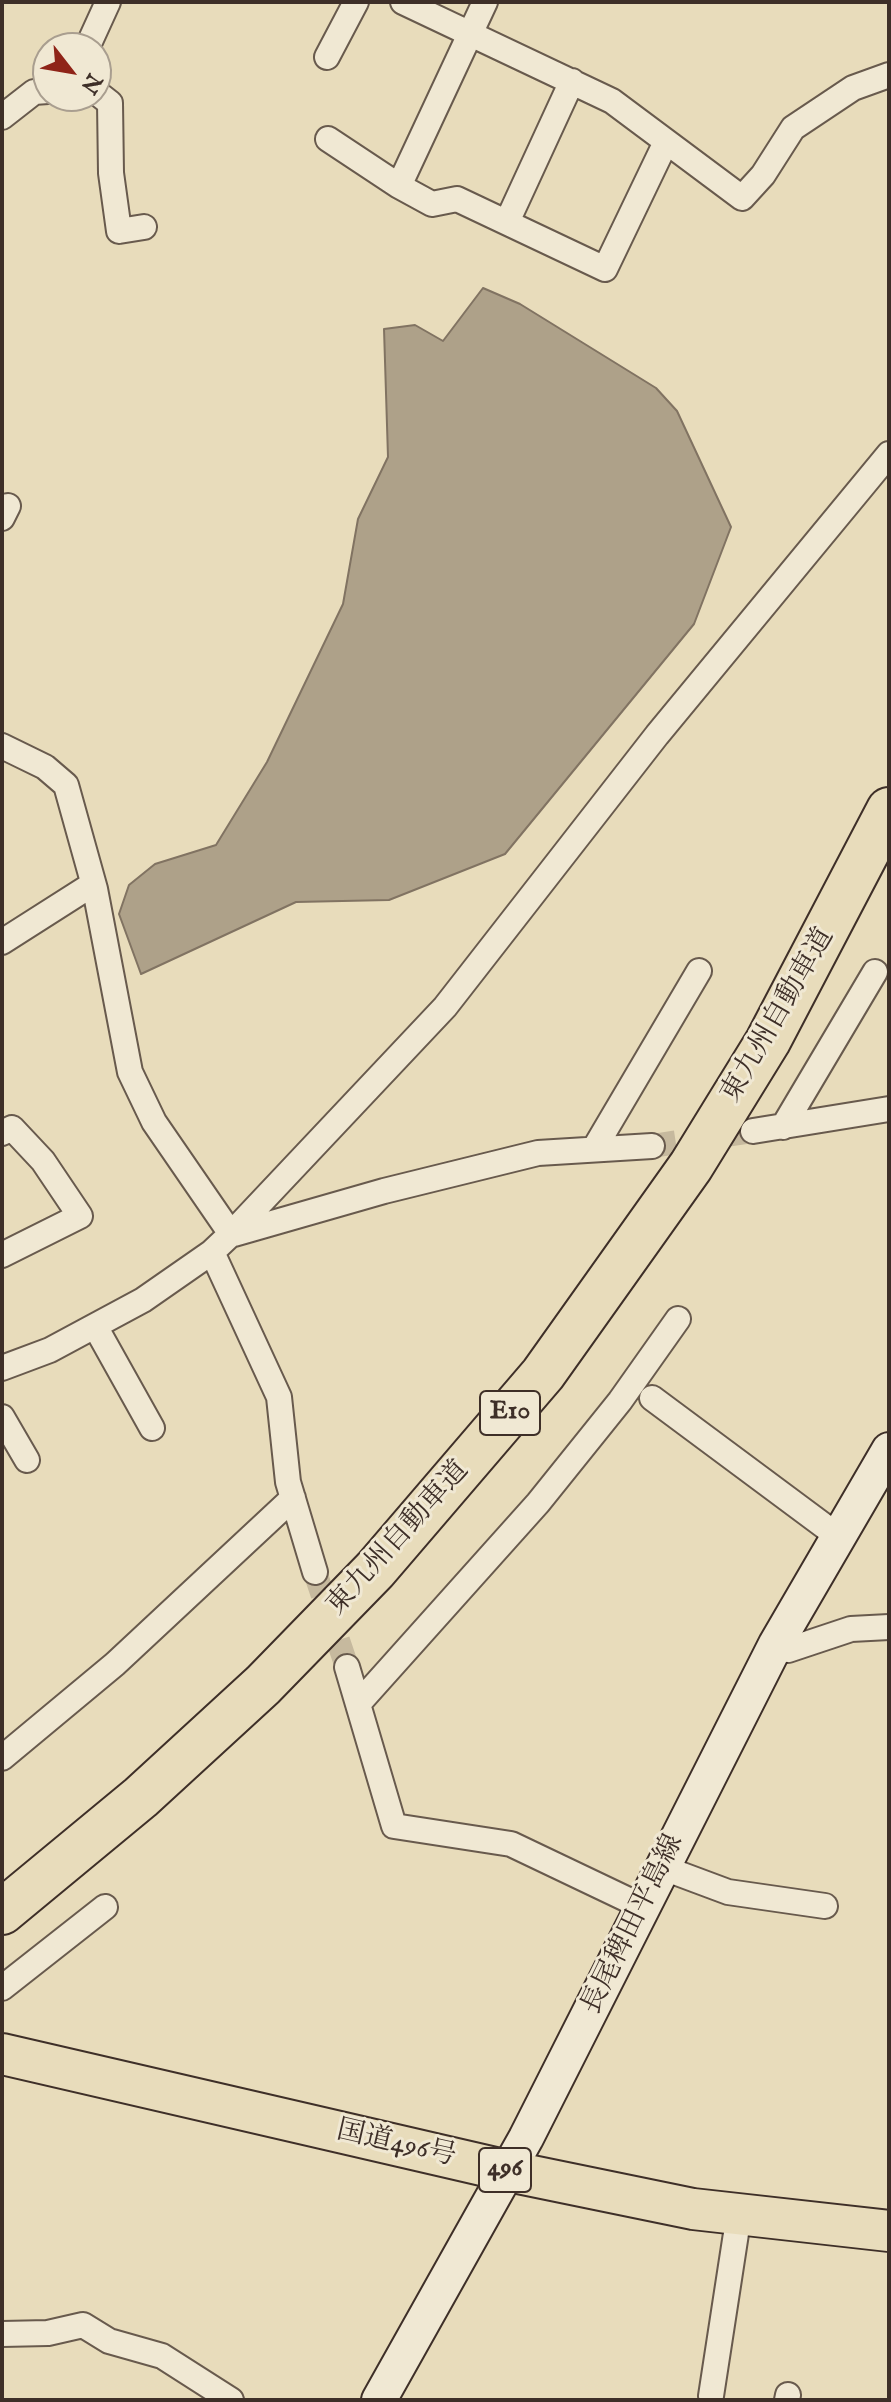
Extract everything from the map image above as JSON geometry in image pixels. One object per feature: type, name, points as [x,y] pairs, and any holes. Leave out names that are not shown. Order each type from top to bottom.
[{"type":"highway","name":"東九州自動車道","points":[[2,1912],[141,1797],[263,1685],[375,1570],[543,1374],[682,1178],[768,1041],[889,810]]},
{"type":"highway","name":"国道496号","points":[[2,2054],[508,2171],[693,2209],[889,2231]]},
{"type":"main road","name":"長尾稗田平島線","points":[[379,2400],[508,2171],[776,1644],[889,1450]]},
{"type":"street","points":[[94,32],[108,2]]},
{"type":"street","points":[[327,57],[356,2]]},
{"type":"street","points":[[403,2],[612,101],[665,144],[742,198],[763,175],[793,128],[823,105],[853,88],[889,75]]},
{"type":"street","points":[[399,186],[485,2]]},
{"type":"street","points":[[507,222],[572,81]]},
{"type":"street","points":[[2,117],[32,94]]},
{"type":"street","points":[[110,112],[111,173],[119,231],[144,227]]},
{"type":"street","points":[[328,139],[432,204],[457,199],[605,269],[665,144]]},
{"type":"street","points":[[2,1368],[50,1350],[143,1300],[212,1252],[231,1234],[445,1007],[657,735],[889,454]]},
{"type":"street","points":[[2,746],[45,767],[66,785],[93,884],[130,1072],[154,1122],[231,1234]]},
{"type":"street","points":[[2,942],[93,884]]},
{"type":"street","points":[[594,1149],[699,971]]},
{"type":"street","points":[[783,1127],[875,972]]},
{"type":"street","points":[[753,1131],[889,1109]]},
{"type":"street","points":[[2,1133],[12,1128],[43,1161],[80,1216],[39,1240],[2,1255]]},
{"type":"street","points":[[231,1234],[384,1191],[538,1153],[652,1146]]},
{"type":"street","points":[[212,1252],[279,1397],[293,1498],[315,1572]]},
{"type":"street","points":[[358,1704],[538,1503],[620,1401],[678,1319]]},
{"type":"street","points":[[95,1326],[152,1428]]},
{"type":"street","points":[[652,1398],[839,1537]]},
{"type":"street","points":[[2,1417],[27,1460]]},
{"type":"street","points":[[2,1758],[115,1664],[293,1498]]},
{"type":"street","points":[[776,1644],[788,1650],[851,1629],[889,1627]]},
{"type":"street","points":[[347,1667],[394,1826],[511,1844],[641,1906]]},
{"type":"street","points":[[661,1867],[728,1892],[825,1906]]},
{"type":"street","points":[[2,1988],[105,1907]]},
{"type":"street","points":[[711,2396],[739,2214]]},
{"type":"street","points":[[2,2334],[48,2333],[83,2325],[109,2341],[162,2356],[231,2400]]},
{"type":"shaded area","points":[[483,288],[520,304],[656,388],[677,411],[731,527],[694,624],[505,854],[389,900],[296,902],[141,974],[119,914],[129,885],[155,864],[216,845],[267,762],[343,604],[358,519],[388,457],[384,329],[415,325],[443,341]]},
{"type":"tunnel","points":[[652,1146],[753,1131]]},
{"type":"tunnel","points":[[315,1572],[347,1667]]}]
